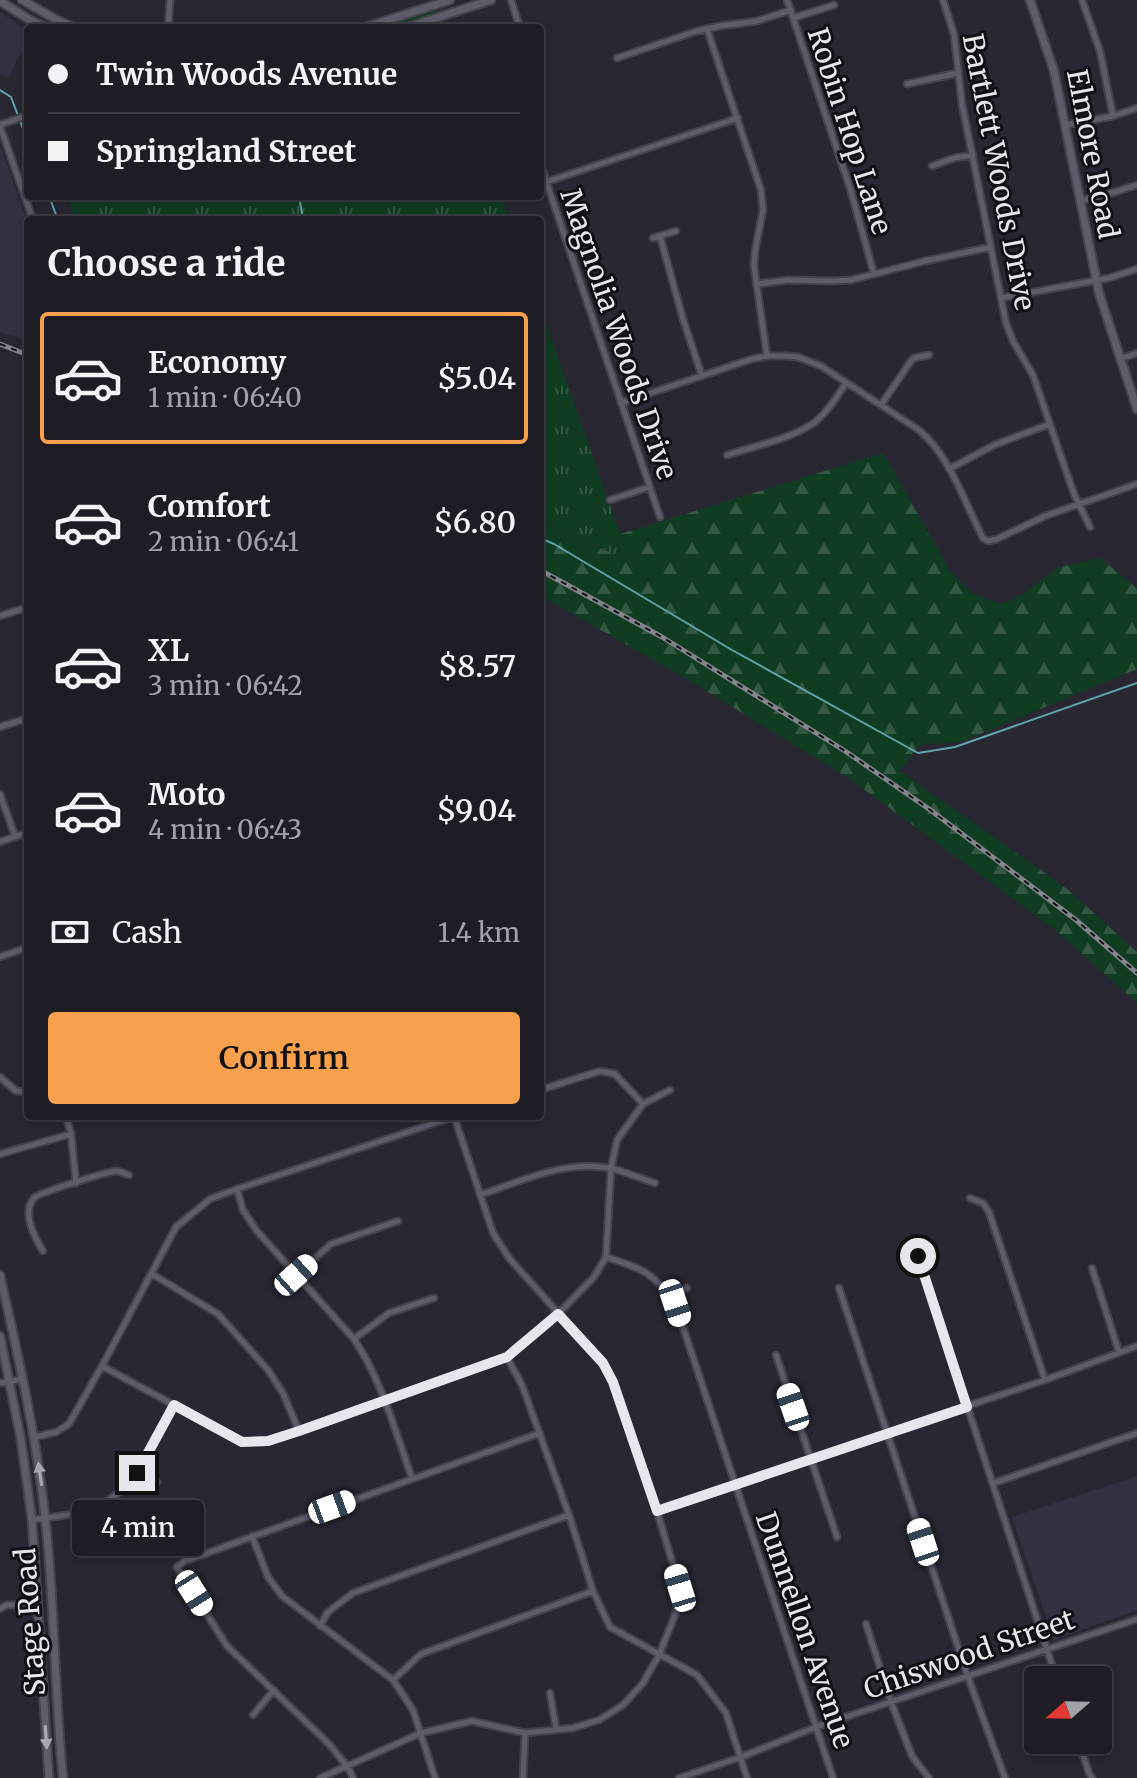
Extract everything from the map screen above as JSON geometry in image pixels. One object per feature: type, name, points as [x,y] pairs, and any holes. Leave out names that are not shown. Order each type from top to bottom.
[{"type":"main road","points":[[22,0],[67,24]]},
{"type":"main road","points":[[375,24],[450,0]]},
{"type":"main road","points":[[417,24],[491,0]]},
{"type":"main road","name":"Elmore Road","points":[[1030,0],[1050,54],[1096,281],[1137,409]]},
{"type":"main road","points":[[0,1],[38,24]]},
{"type":"main road","points":[[30,20],[35,8]]},
{"type":"main road","name":"Stage Road","points":[[0,1275],[35,1437],[45,1518],[63,1776]]},
{"type":"main road","name":"Stage Road","points":[[0,1336],[21,1440],[32,1520],[47,1777]]},
{"type":"main road","points":[[47,1777],[63,1776]]},
{"type":"street","points":[[168,24],[170,0]]},
{"type":"street","points":[[511,0],[519,24]]},
{"type":"street","name":"Robin Hop Lane","points":[[787,0],[850,188],[874,274]]},
{"type":"street","name":"Bartlett Woods Drive","points":[[943,0],[954,34],[973,155],[1010,333],[1033,375],[1074,494],[1090,527]]},
{"type":"street","points":[[1082,0],[1100,51],[1113,116]]},
{"type":"street","points":[[793,18],[834,5]]},
{"type":"street","points":[[617,58],[707,29],[757,21],[791,10]]},
{"type":"street","points":[[707,29],[760,185],[762,219],[755,251],[767,356]]},
{"type":"street","points":[[907,84],[958,73]]},
{"type":"street","points":[[1065,125],[1137,108]]},
{"type":"street","points":[[24,117],[0,126],[24,194]]},
{"type":"street","points":[[546,182],[738,118]]},
{"type":"street","points":[[932,166],[973,155]]},
{"type":"street","name":"Magnolia Woods Drive","points":[[544,176],[660,517]]},
{"type":"street","points":[[1080,201],[1137,185]]},
{"type":"street","points":[[676,231],[656,237],[702,376]]},
{"type":"street","points":[[757,284],[789,280],[838,281],[991,247]]},
{"type":"street","points":[[1001,298],[1096,281],[1137,269]]},
{"type":"street","points":[[1120,359],[1137,353]]},
{"type":"street","points":[[881,405],[911,361],[929,355]]},
{"type":"street","points":[[621,403],[767,356],[793,356],[815,363],[919,430],[929,440],[939,452],[983,538],[988,541],[1053,513],[1137,484]]},
{"type":"street","points":[[727,455],[809,426],[829,408],[846,383]]},
{"type":"street","points":[[948,469],[994,445],[1050,424]]},
{"type":"street","points":[[610,500],[649,487]]},
{"type":"street","points":[[0,616],[24,608]]},
{"type":"street","points":[[0,727],[24,719]]},
{"type":"street","points":[[0,794],[15,836]]},
{"type":"street","points":[[0,842],[24,833]]},
{"type":"street","points":[[0,957],[24,948]]},
{"type":"street","points":[[544,1089],[600,1071],[615,1074],[643,1104]]},
{"type":"street","points":[[0,1077],[16,1091],[24,1092]]},
{"type":"street","points":[[102,1366],[242,1442],[268,1441],[507,1357],[558,1314],[594,1277],[606,1257],[611,1168],[617,1140],[643,1104],[670,1090]]},
{"type":"street","points":[[67,1120],[76,1183]]},
{"type":"street","points":[[35,1437],[56,1432],[69,1424],[176,1227],[210,1199],[443,1120]]},
{"type":"street","points":[[320,1778],[421,1733],[472,1721],[525,1733],[573,1728],[599,1720],[623,1705],[643,1683],[659,1655],[675,1615],[680,1588],[613,1382],[603,1363],[509,1258],[493,1233],[456,1120]]},
{"type":"street","points":[[0,1154],[71,1134]]},
{"type":"street","points":[[480,1195],[549,1171],[575,1167],[611,1168],[655,1183]]},
{"type":"street","points":[[43,1251],[33,1235],[28,1211],[34,1198],[44,1192],[118,1171],[129,1175]]},
{"type":"street","points":[[237,1189],[243,1210],[256,1230],[354,1339],[367,1359],[412,1478]]},
{"type":"street","points":[[970,1198],[983,1203],[989,1212],[1045,1380]]},
{"type":"street","points":[[296,1275],[331,1244],[398,1221]]},
{"type":"street","points":[[918,1256],[1052,1666]]},
{"type":"street","name":"Dunnellon Avenue","points":[[606,1257],[636,1266],[660,1283],[675,1303],[833,1778]]},
{"type":"street","points":[[1092,1268],[1119,1352]]},
{"type":"street","points":[[152,1274],[218,1314],[268,1370],[283,1393],[299,1431]]},
{"type":"street","points":[[669,1295],[687,1288]]},
{"type":"street","points":[[839,1288],[968,1677],[1005,1778]]},
{"type":"street","points":[[354,1339],[389,1313],[434,1298]]},
{"type":"street","points":[[657,1511],[967,1407],[1137,1346]]},
{"type":"street","points":[[776,1355],[837,1537]]},
{"type":"street","points":[[507,1357],[522,1385],[593,1591],[610,1627],[697,1675],[726,1713],[747,1778]]},
{"type":"street","points":[[0,1383],[24,1378]]},
{"type":"street","points":[[32,1520],[87,1511],[111,1500],[137,1473],[174,1405]]},
{"type":"street","points":[[353,1778],[328,1743],[227,1646],[177,1567],[185,1561],[252,1536],[540,1433]]},
{"type":"street","points":[[994,1483],[1137,1433]]},
{"type":"street","points":[[137,1473],[157,1482]]},
{"type":"street","points":[[320,1626],[328,1612],[353,1593],[569,1515]]},
{"type":"street","points":[[252,1536],[268,1577],[282,1596],[393,1680],[413,1710],[435,1778]]},
{"type":"street","points":[[393,1680],[421,1654],[593,1591]]},
{"type":"street","points":[[0,1609],[6,1605],[38,1604]]},
{"type":"street","points":[[1136,1619],[1137,1628]]},
{"type":"street","name":"Chiswood Street","points":[[679,1778],[816,1727],[1136,1619]]},
{"type":"street","points":[[866,1624],[912,1756],[929,1778]]},
{"type":"street","points":[[253,1715],[274,1690]]},
{"type":"street","points":[[550,1693],[556,1728]]},
{"type":"street","points":[[523,1778],[525,1733]]},
{"type":"street","points":[[1083,1754],[1092,1778]]},
{"type":"shaded area","points":[[0,12],[24,28],[24,48],[8,78],[0,74]]},
{"type":"shaded area","points":[[0,145],[25,216],[24,340],[0,332]]},
{"type":"shaded area","points":[[1137,1476],[1137,1610],[1054,1640],[1012,1517]]},
{"type":"green space","points":[[434,5],[441,24],[375,24]]},
{"type":"green space","points":[[68,200],[502,200],[508,216],[74,216]]},
{"type":"green space","points":[[544,318],[620,534],[629,560],[544,525]]},
{"type":"green space","points":[[883,453],[951,573],[972,593],[1001,604],[1022,595],[1057,568],[1100,558],[1137,588],[1137,669],[961,742],[919,745],[900,771],[1066,888],[1137,952],[1137,1003],[1054,929],[850,779],[690,681],[544,597],[544,525],[628,560],[620,534]]},
{"type":"waterway","points":[[0,90],[11,97],[24,131]]},
{"type":"waterway","points":[[50,200],[56,216]]},
{"type":"waterway","points":[[300,200],[302,216]]},
{"type":"waterway","points":[[544,540],[732,650],[918,753],[955,747],[1137,683]]},
{"type":"railway","points":[[0,344],[24,353]]},
{"type":"railway","points":[[544,572],[662,637],[845,751],[929,809],[1076,920],[1137,973]]},
{"type":"route","points":[[137,1473],[174,1405],[242,1442],[268,1441],[507,1357],[558,1314],[603,1363],[613,1382],[657,1511],[967,1407],[918,1256]]}]
